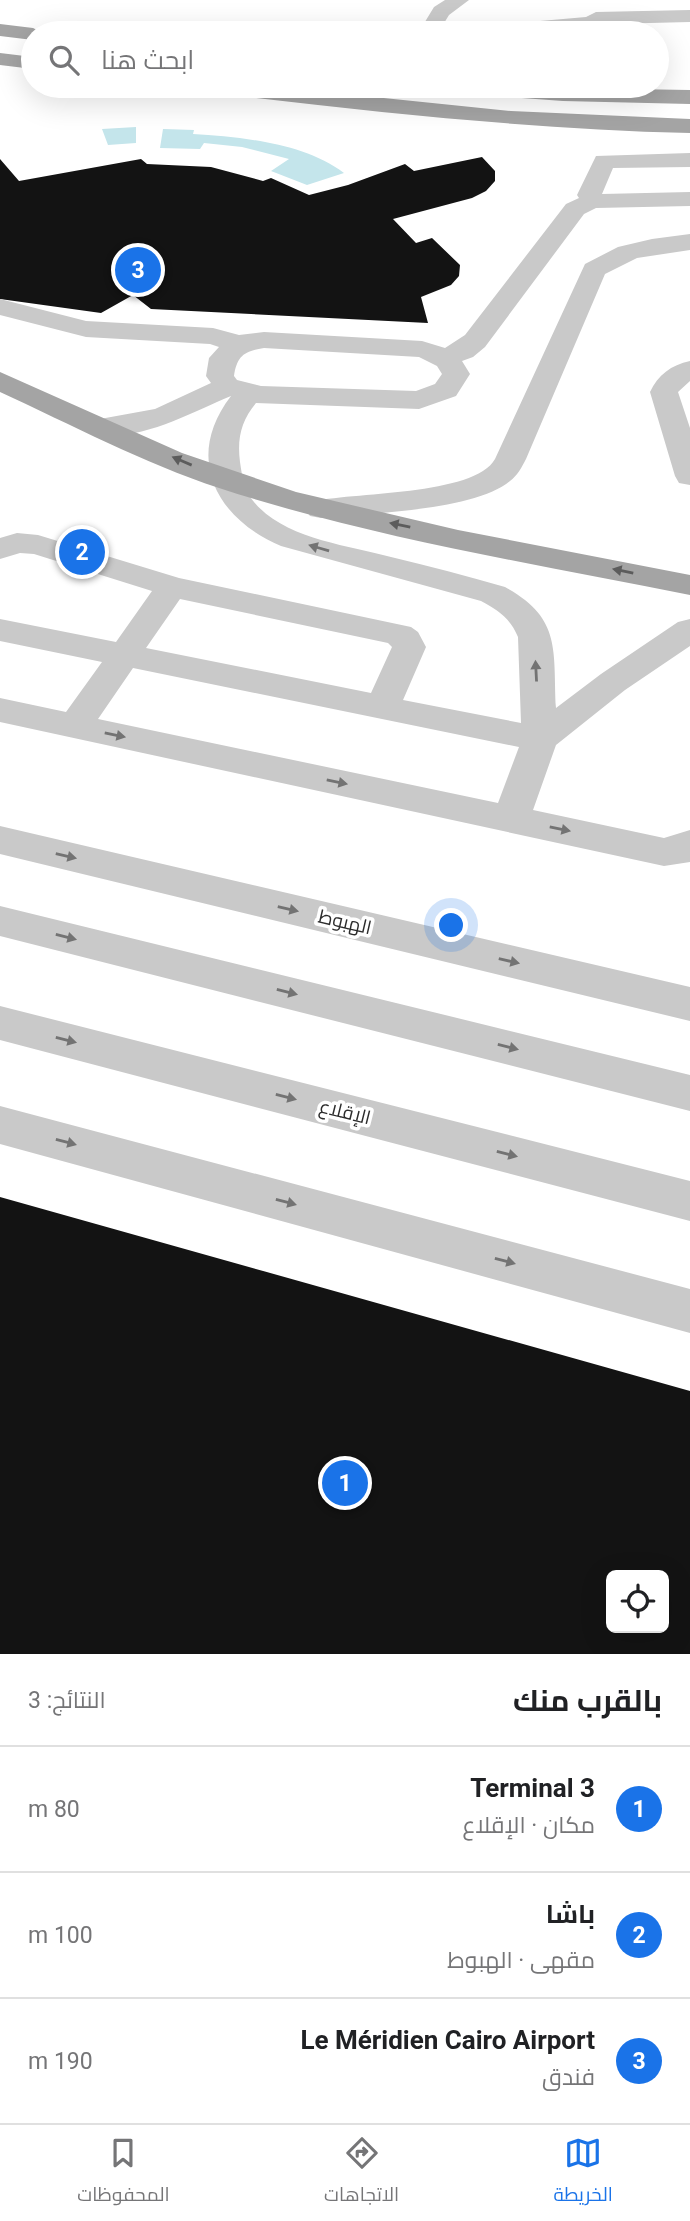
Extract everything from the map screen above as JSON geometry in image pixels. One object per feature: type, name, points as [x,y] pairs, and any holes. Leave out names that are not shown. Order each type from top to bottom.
[{"type":"main road","points":[[0,30],[21,33]]},
{"type":"main road","points":[[0,59],[21,62]]},
{"type":"main road","points":[[669,97],[690,97]]},
{"type":"main road","points":[[315,98],[424,111],[594,124],[690,126]]},
{"type":"main road","points":[[0,381],[99,427],[226,480],[321,509],[690,585]]},
{"type":"street","points":[[435,21],[441,11],[459,0]]},
{"type":"street","points":[[542,0],[546,21]]},
{"type":"street","points":[[596,19],[690,16]]},
{"type":"street","points":[[593,200],[589,195],[604,161],[690,160]]},
{"type":"street","points":[[445,358],[463,351],[475,341],[575,209],[593,200],[606,202],[690,199]]},
{"type":"street","points":[[321,509],[467,491],[497,477],[507,468],[594,271],[619,254],[690,242]]},
{"type":"street","points":[[0,307],[86,329],[213,336],[238,344],[264,340],[407,347],[445,358],[456,374],[453,383],[446,390],[419,400],[237,390],[165,416],[134,424],[99,427]]},
{"type":"street","points":[[237,390],[220,376],[223,358],[238,344]]},
{"type":"street","points":[[690,369],[669,382],[664,392],[690,476]]},
{"type":"street","points":[[237,390],[222,444],[226,480],[236,501],[254,519],[280,535],[314,546],[493,594],[513,605],[528,620],[535,637],[540,740],[511,818]]},
{"type":"street","points":[[0,549],[17,543],[38,545],[172,587],[399,635],[406,640],[409,647],[382,708]]},
{"type":"street","points":[[74,727],[172,587]]},
{"type":"street","points":[[0,630],[540,740],[613,682],[690,630]]},
{"type":"street","points":[[0,710],[511,818],[677,848]]},
{"type":"street","name":"الهبوط","points":[[0,840],[690,1004]]},
{"type":"street","points":[[0,921],[690,1093]]},
{"type":"street","name":"الإقلاع","points":[[0,1023],[690,1201]]},
{"type":"street","points":[[0,1125],[690,1311]]},
{"type":"water","points":[[136,127],[136,143],[108,145],[102,129]]},
{"type":"water","points":[[163,129],[194,130],[193,134],[272,143],[310,155],[344,173],[307,185],[271,171],[289,159],[242,147],[204,143],[200,149],[160,148]]},
{"type":"building","points":[[482,157],[495,171],[495,181],[486,191],[472,198],[393,219],[416,243],[432,238],[460,265],[459,276],[451,285],[421,297],[428,323],[151,309],[133,295],[101,313],[0,299],[0,159],[19,181],[141,159],[147,164],[211,167],[263,181],[271,178],[309,195],[348,185],[405,164],[414,171]]},
{"type":"building","points":[[0,1197],[690,1391],[690,1654],[0,1654]]},
{"type":"place","name":"Le Méridien Cairo Airport","points":[[138,270]]},
{"type":"place","name":"باشا","points":[[82,552]]},
{"type":"place","name":"Terminal 3","points":[[345,1483]]}]
